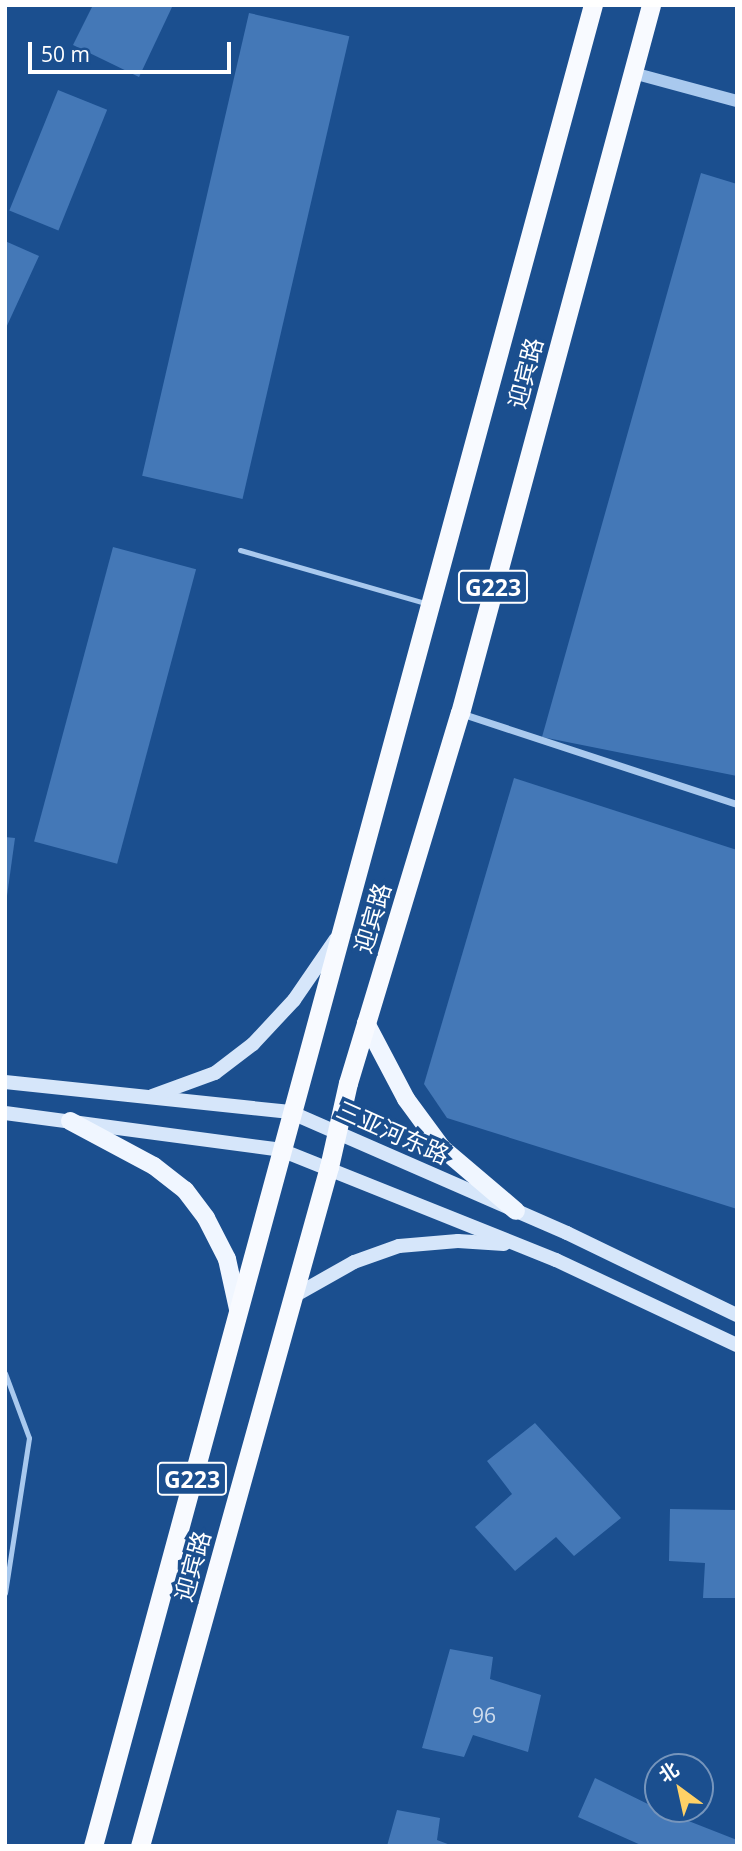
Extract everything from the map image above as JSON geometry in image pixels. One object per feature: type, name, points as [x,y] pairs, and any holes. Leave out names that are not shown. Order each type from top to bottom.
[{"type":"highway","name":"迎宾路","points":[[93,1846],[289,1112],[593,5]]},
{"type":"highway","name":"迎宾路","points":[[140,1846],[329,1167],[366,1023],[460,713],[651,5]]},
{"type":"main road","points":[[149,1097],[215,1073],[253,1044],[294,1000],[338,935]]},
{"type":"main road","points":[[366,1023],[406,1099],[442,1148],[516,1211]]},
{"type":"main road","name":"三亚河东路","points":[[5,1082],[289,1112],[516,1211],[737,1315]]},
{"type":"main road","points":[[5,1113],[281,1150],[519,1245],[737,1345]]},
{"type":"main road","points":[[70,1122],[154,1166],[185,1190],[206,1219],[227,1259],[238,1309]]},
{"type":"main road","points":[[293,1296],[354,1262],[399,1246],[458,1241],[519,1245]]},
{"type":"street","points":[[633,73],[737,101]]},
{"type":"street","points":[[460,713],[737,804]]},
{"type":"lane","points":[[240,550],[429,604]]},
{"type":"lane","points":[[5,1373],[29,1438],[5,1593]]},
{"type":"building","points":[[93,5],[173,5],[139,77],[73,45]]},
{"type":"building","points":[[249,13],[349,36],[243,499],[142,476]]},
{"type":"building","points":[[58,90],[107,110],[58,230],[9,211]]},
{"type":"building","points":[[701,173],[737,184],[737,776],[542,737]]},
{"type":"building","points":[[5,241],[39,256],[5,330]]},
{"type":"building","points":[[113,547],[196,569],[117,864],[34,842]]},
{"type":"building","points":[[514,778],[737,850],[737,1209],[447,1118],[424,1084]]},
{"type":"building","points":[[5,837],[15,838],[7,896],[5,896]]},
{"type":"building","points":[[535,1423],[621,1518],[574,1556],[556,1537],[515,1571],[475,1527],[512,1494],[487,1461]]},
{"type":"building","points":[[670,1509],[737,1510],[737,1598],[703,1598],[705,1563],[669,1561]]},
{"type":"building","points":[[450,1649],[493,1657],[490,1679],[541,1695],[528,1752],[473,1735],[464,1757],[422,1748]]},
{"type":"building","points":[[595,1778],[644,1802],[644,1823],[694,1823],[737,1840],[737,1846],[643,1846],[578,1817]]},
{"type":"building","points":[[397,1810],[440,1818],[437,1840],[453,1846],[387,1846]]}]
